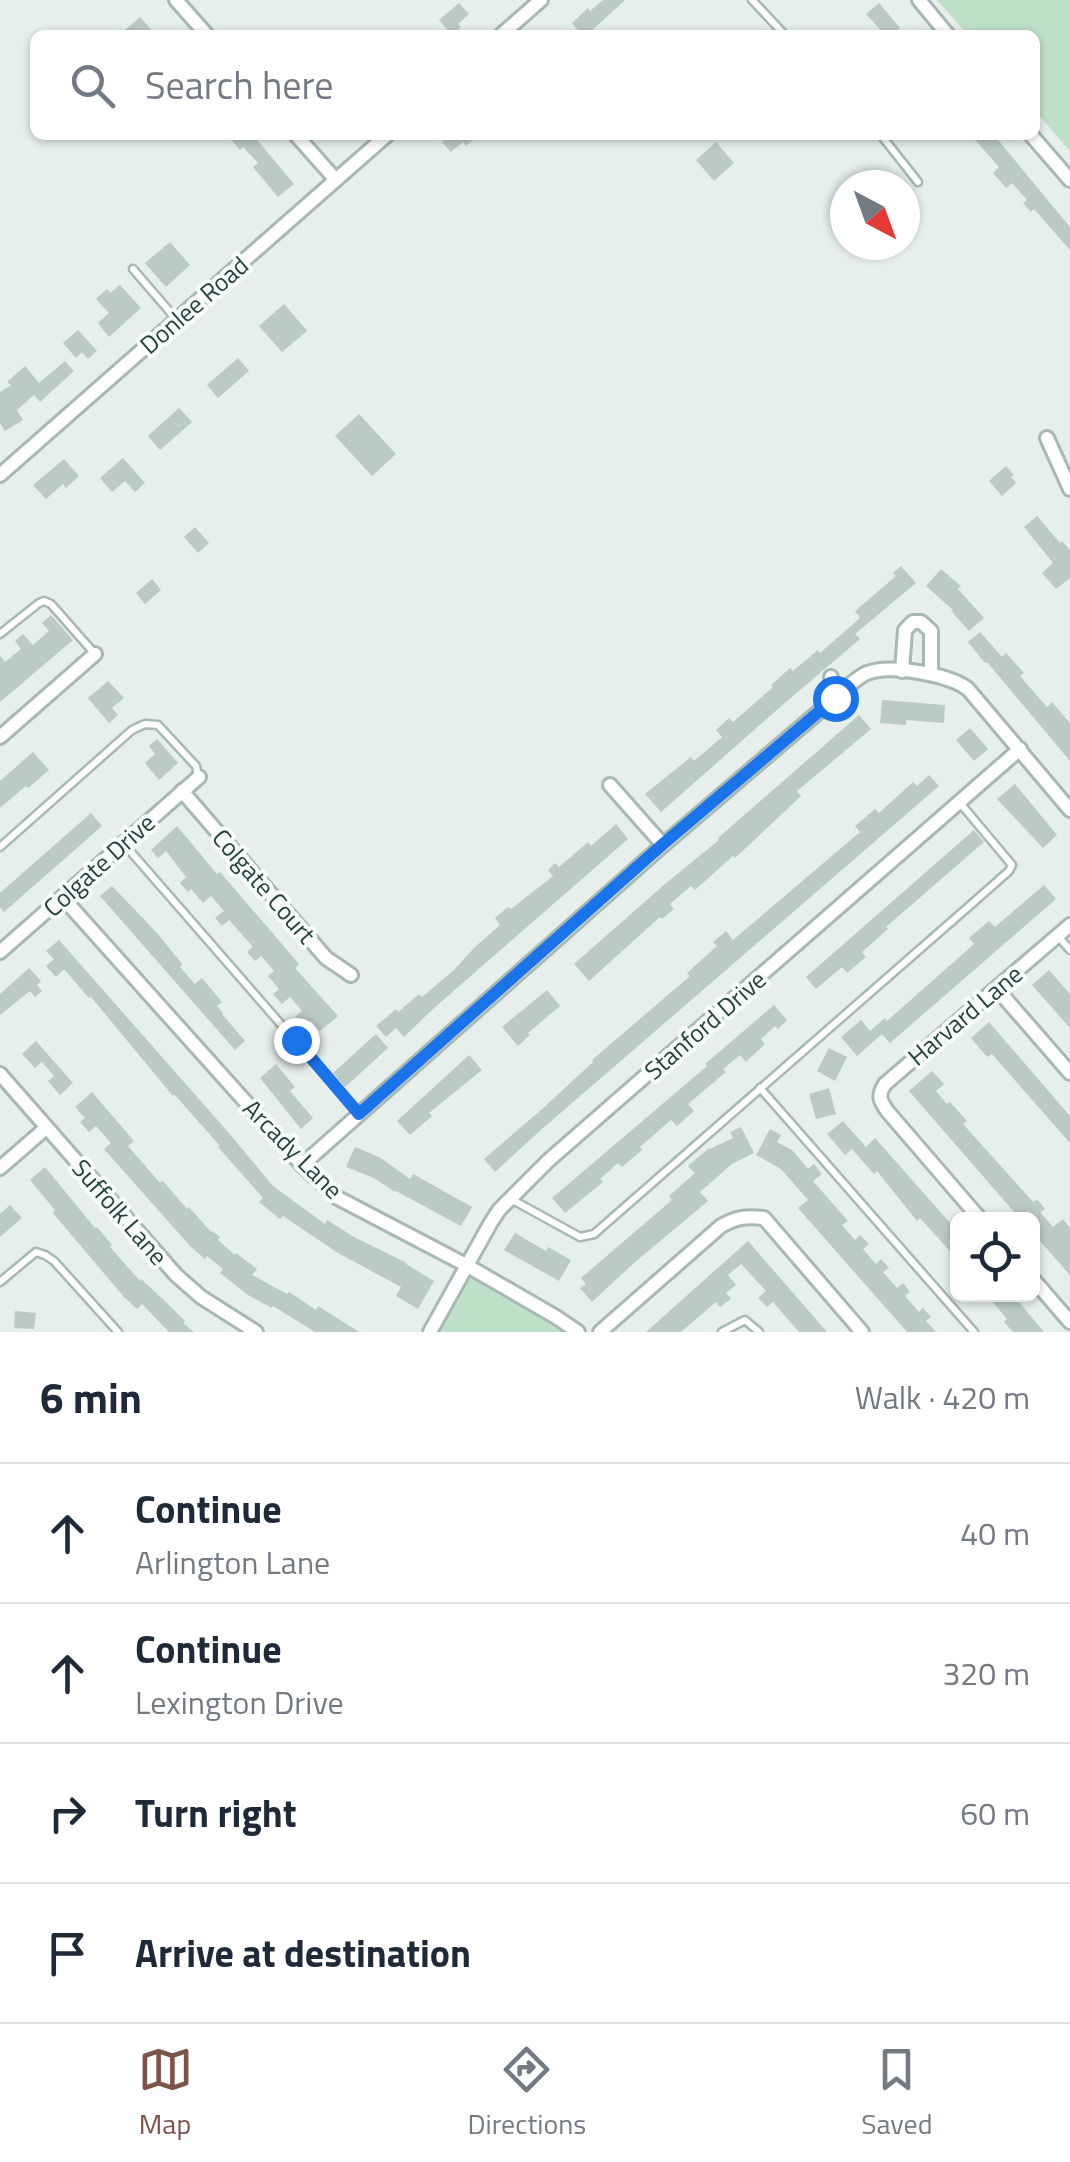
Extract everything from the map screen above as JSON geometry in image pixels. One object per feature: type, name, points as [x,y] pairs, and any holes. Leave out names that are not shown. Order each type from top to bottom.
[{"type":"street","points":[[176,0],[203,30]]},
{"type":"street","points":[[507,30],[540,0]]},
{"type":"street","points":[[919,0],[944,30]]},
{"type":"street","points":[[300,140],[336,180]]},
{"type":"street","name":"Donlee Road","points":[[0,475],[382,140]]},
{"type":"street","points":[[1035,140],[1070,180]]},
{"type":"street","points":[[1046,438],[1070,489]]},
{"type":"street","points":[[902,671],[905,630],[913,622],[921,622],[932,631],[931,674]]},
{"type":"street","points":[[0,738],[96,654]]},
{"type":"street","points":[[302,1164],[662,845],[860,676],[881,670],[931,674],[950,678],[968,689],[1070,810]]},
{"type":"street","points":[[831,677],[835,698]]},
{"type":"street","name":"Stanford Drive","points":[[430,1332],[490,1224],[549,1160],[1020,749]]},
{"type":"street","name":"Colgate Drive","points":[[0,952],[199,777]]},
{"type":"street","points":[[610,785],[662,845]]},
{"type":"street","name":"Colgate Court","points":[[182,791],[326,958],[351,976]]},
{"type":"street","name":"Arcady Lane","points":[[62,898],[336,1197],[466,1264],[578,1332]]},
{"type":"street","name":"Harvard Lane","points":[[975,1212],[888,1112],[879,1093],[884,1084],[1070,925]]},
{"type":"street","points":[[997,989],[1070,1072]]},
{"type":"street","name":"Suffolk Lane","points":[[0,1074],[176,1275],[256,1332]]},
{"type":"street","points":[[0,1168],[46,1128]]},
{"type":"street","points":[[600,1332],[721,1226],[737,1217],[749,1216],[764,1218],[862,1332]]},
{"type":"street","points":[[1040,1287],[1070,1322]]},
{"type":"lane","points":[[752,0],[780,30]]},
{"type":"lane","points":[[885,140],[909,170]]},
{"type":"lane","points":[[133,269],[177,320]]},
{"type":"lane","points":[[0,634],[44,601],[96,654]]},
{"type":"lane","points":[[0,847],[132,730],[145,724],[158,724],[196,766],[199,777]]},
{"type":"lane","points":[[511,1198],[574,1234],[587,1237],[1009,871],[1012,865],[959,802]]},
{"type":"lane","points":[[124,843],[359,1114]]},
{"type":"lane","points":[[1058,936],[1070,950]]},
{"type":"lane","points":[[760,1088],[974,1332]]},
{"type":"lane","points":[[0,1282],[36,1252],[46,1255],[118,1332]]},
{"type":"lane","points":[[722,1332],[745,1320],[759,1332]]},
{"type":"green space","points":[[937,0],[1070,0],[1070,151],[1040,117],[1040,30],[964,30]]},
{"type":"green space","points":[[470,1275],[569,1332],[438,1332]]},
{"type":"building","points":[[603,0],[625,0],[592,30],[578,30],[572,23],[588,8],[590,11]]},
{"type":"building","points":[[459,3],[469,14],[458,24],[461,27],[458,30],[448,30],[439,20]]},
{"type":"building","points":[[879,3],[900,28],[880,30],[866,14]]},
{"type":"building","points":[[140,17],[152,30],[125,30]]},
{"type":"building","points":[[231,140],[257,140],[294,184],[278,197],[253,167],[258,163],[243,147],[240,150]]},
{"type":"building","points":[[473,140],[466,146],[463,142],[451,152],[442,142]]},
{"type":"building","points":[[975,140],[998,140],[1070,227],[1070,250],[1034,209],[1031,212],[1023,203],[1027,200],[1012,183],[1006,188],[993,173],[999,167]]},
{"type":"building","points":[[716,142],[734,163],[714,181],[696,160]]},
{"type":"building","points":[[170,242],[190,265],[166,287],[145,263]]},
{"type":"building","points":[[120,285],[141,308],[109,337],[98,323],[109,313],[96,299],[107,289],[110,293]]},
{"type":"building","points":[[284,304],[307,331],[282,352],[259,326]]},
{"type":"building","points":[[78,330],[97,351],[88,359],[82,352],[76,358],[63,343]]},
{"type":"building","points":[[238,358],[249,371],[218,398],[207,385]]},
{"type":"building","points":[[65,361],[74,371],[40,402],[34,395],[17,410],[23,420],[5,431],[0,423],[0,392],[11,385],[7,382],[25,366],[39,383]]},
{"type":"building","points":[[179,408],[192,422],[160,450],[148,436]]},
{"type":"building","points":[[359,414],[396,454],[372,476],[335,436]]},
{"type":"building","points":[[123,458],[145,483],[135,492],[125,481],[112,492],[100,478]]},
{"type":"building","points":[[64,459],[79,476],[46,499],[33,485]]},
{"type":"building","points":[[1006,466],[1016,483],[1002,496],[989,481]]},
{"type":"building","points":[[1037,516],[1070,550],[1070,578],[1056,589],[1042,573],[1053,563],[1024,527]]},
{"type":"building","points":[[195,527],[209,543],[198,553],[184,537]]},
{"type":"building","points":[[901,566],[916,583],[855,634],[860,639],[661,812],[645,794],[722,737],[716,730],[729,718],[733,722],[790,668],[793,671],[818,650],[820,653],[860,618],[855,611],[896,576],[893,573]]},
{"type":"building","points":[[941,569],[961,586],[958,589],[984,618],[969,631],[926,586]]},
{"type":"building","points":[[152,579],[161,590],[145,604],[136,593]]},
{"type":"building","points":[[51,615],[73,640],[0,702],[0,656],[5,662],[21,649],[15,641],[23,634],[33,645],[49,631],[42,623]]},
{"type":"building","points":[[980,632],[1002,657],[1006,653],[1024,673],[1020,676],[1047,707],[1052,702],[1070,723],[1070,761],[968,642]]},
{"type":"building","points":[[108,681],[124,698],[112,708],[118,715],[109,723],[88,698]]},
{"type":"building","points":[[882,700],[945,705],[944,723],[880,723]]},
{"type":"building","points":[[859,715],[871,729],[797,791],[801,796],[735,858],[695,890],[691,886],[670,904],[674,909],[589,981],[574,964]]},
{"type":"building","points":[[970,728],[988,749],[974,761],[956,740]]},
{"type":"building","points":[[157,739],[178,763],[159,780],[145,763],[155,754],[149,746]]},
{"type":"building","points":[[33,752],[49,770],[0,808],[0,781]]},
{"type":"building","points":[[929,775],[939,786],[495,1172],[484,1159],[690,976],[687,973],[717,946],[713,942],[726,931],[733,940],[860,832],[855,826],[875,809],[879,813],[913,782],[917,786]]},
{"type":"building","points":[[1015,784],[1057,835],[1043,848],[997,799]]},
{"type":"building","points":[[91,813],[102,826],[4,912],[0,893]]},
{"type":"building","points":[[616,824],[628,839],[404,1037],[396,1028],[386,1037],[376,1026],[419,994],[422,997],[454,970],[500,925],[495,918],[553,876],[548,870],[555,863],[559,867]]},
{"type":"building","points":[[177,826],[299,964],[295,968],[338,1016],[320,1031],[311,1021],[304,1027],[295,1017],[302,1011],[290,997],[282,1004],[273,994],[279,989],[268,976],[274,971],[261,956],[255,961],[247,952],[253,947],[229,920],[222,926],[215,918],[224,911],[211,896],[203,903],[191,889],[188,892],[180,883],[186,877],[166,851],[158,858],[151,850]]},
{"type":"building","points":[[974,830],[984,842],[886,927],[862,952],[866,957],[847,973],[842,967],[816,989],[806,977]]},
{"type":"building","points":[[1044,885],[1056,899],[890,1043],[882,1034],[857,1056],[841,1037],[861,1020],[870,1031],[885,1018],[887,1021],[974,944],[969,938],[989,921],[995,927]]},
{"type":"building","points":[[112,886],[158,934],[195,984],[202,978],[222,1002],[217,1006],[245,1041],[235,1050],[100,896]]},
{"type":"building","points":[[59,940],[273,1186],[325,1224],[327,1220],[434,1281],[418,1309],[396,1296],[401,1287],[338,1253],[283,1216],[280,1219],[259,1202],[263,1198],[91,997],[64,969],[56,977],[46,966],[54,959],[46,951]]},
{"type":"building","points":[[29,968],[41,981],[37,985],[42,991],[35,997],[30,991],[0,1015],[0,994]]},
{"type":"building","points":[[1049,970],[1070,994],[1070,1028],[1032,985]]},
{"type":"building","points":[[547,990],[560,1006],[518,1046],[502,1027]]},
{"type":"building","points":[[774,1005],[787,1020],[761,1039],[765,1044],[746,1062],[740,1055],[723,1069],[726,1072],[688,1104],[694,1111],[677,1126],[671,1120],[640,1147],[642,1150],[622,1167],[618,1163],[600,1179],[603,1182],[565,1213],[552,1198]]},
{"type":"building","points":[[989,1022],[1070,1116],[1070,1143],[992,1054],[987,1057],[971,1038]]},
{"type":"building","points":[[376,1034],[388,1048],[345,1087],[333,1073]]},
{"type":"building","points":[[36,1041],[73,1083],[60,1095],[48,1081],[54,1076],[42,1062],[35,1068],[22,1054]]},
{"type":"building","points":[[829,1048],[847,1057],[835,1081],[817,1071]]},
{"type":"building","points":[[469,1055],[482,1070],[429,1113],[432,1116],[410,1135],[397,1121]]},
{"type":"building","points":[[276,1064],[295,1087],[290,1091],[313,1118],[301,1129],[260,1078]]},
{"type":"building","points":[[932,1071],[944,1084],[936,1091],[967,1121],[963,1124],[1033,1202],[1037,1199],[1045,1209],[1014,1212],[909,1091]]},
{"type":"building","points":[[829,1088],[836,1114],[816,1119],[809,1094]]},
{"type":"building","points":[[92,1092],[134,1141],[128,1146],[160,1183],[163,1181],[187,1209],[220,1237],[218,1240],[257,1269],[252,1275],[316,1310],[318,1306],[359,1332],[315,1332],[248,1295],[220,1273],[223,1269],[190,1246],[104,1149],[111,1143],[96,1126],[89,1132],[80,1122],[85,1118],[75,1107]]},
{"type":"building","points":[[843,1121],[866,1147],[875,1138],[950,1223],[950,1251],[920,1218],[917,1221],[877,1171],[874,1174],[852,1149],[845,1155],[827,1134]]},
{"type":"building","points":[[741,1127],[754,1153],[732,1164],[700,1192],[708,1201],[592,1302],[580,1288],[586,1284],[581,1278],[672,1200],[669,1196],[695,1173],[688,1166],[709,1148],[733,1138],[730,1132]]},
{"type":"building","points":[[770,1129],[781,1135],[777,1142],[792,1150],[808,1169],[814,1164],[822,1174],[813,1181],[848,1221],[842,1225],[855,1240],[860,1235],[869,1244],[863,1249],[876,1264],[881,1259],[889,1268],[883,1272],[897,1288],[903,1283],[910,1292],[905,1296],[919,1312],[923,1308],[931,1317],[926,1321],[936,1332],[907,1332],[798,1208],[808,1200],[781,1169],[756,1155]]},
{"type":"building","points":[[355,1147],[381,1158],[410,1179],[413,1174],[472,1207],[461,1226],[346,1167]]},
{"type":"building","points":[[45,1167],[140,1281],[194,1332],[169,1332],[142,1304],[137,1309],[124,1297],[30,1180]]},
{"type":"building","points":[[10,1205],[22,1218],[0,1237],[0,1214]]},
{"type":"building","points":[[1040,1212],[1053,1227],[1063,1219],[1070,1228],[1070,1275],[1040,1241]]},
{"type":"building","points":[[515,1233],[571,1260],[559,1281],[504,1250]]},
{"type":"building","points":[[748,1241],[827,1332],[799,1332],[773,1302],[767,1307],[758,1298],[766,1291],[741,1264],[728,1275],[736,1285],[726,1293],[731,1299],[720,1307],[716,1302],[681,1332],[646,1332]]},
{"type":"building","points":[[993,1302],[1019,1302],[1044,1332],[1013,1332],[1004,1322],[1007,1319]]},
{"type":"building","points":[[15,1311],[36,1313],[34,1329],[14,1328]]},
{"type":"route","points":[[296,1040],[359,1114],[662,845],[835,698]]}]
